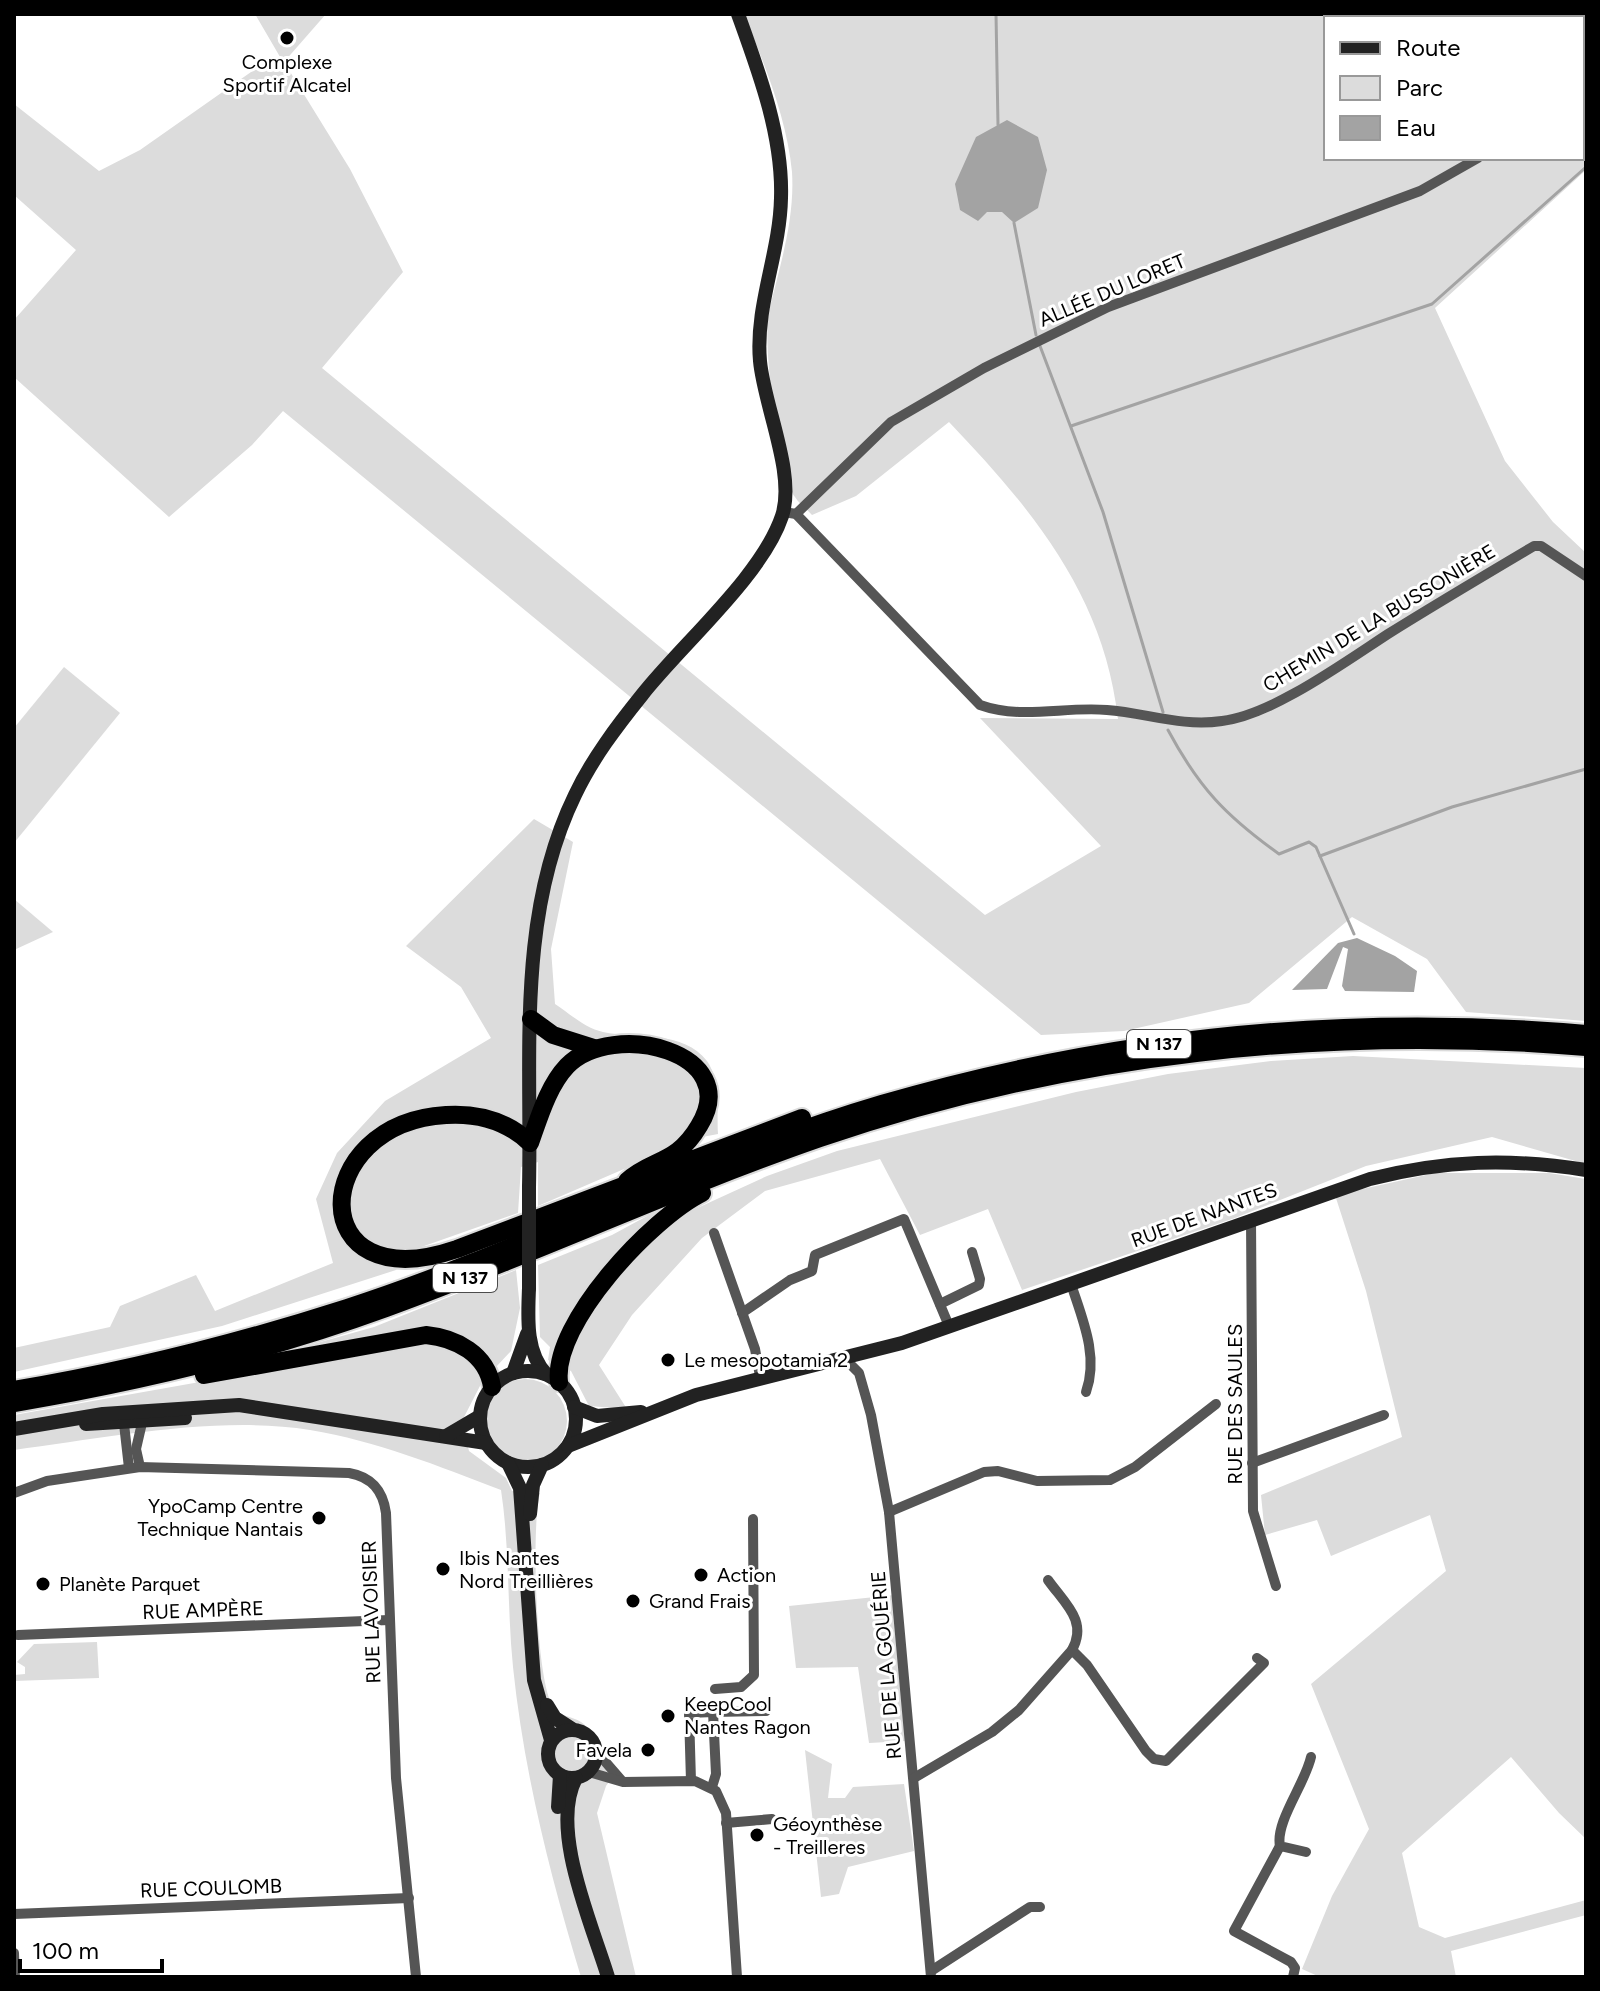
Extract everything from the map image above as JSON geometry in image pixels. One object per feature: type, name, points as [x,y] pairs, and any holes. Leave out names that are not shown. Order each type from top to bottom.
[{"type":"highway","points":[[531,1019],[553,1035],[594,1048]]},
{"type":"highway","name":"N 137","points":[[14,1390],[156,1361],[315,1317],[438,1274],[762,1145],[882,1104],[1046,1063],[1226,1036],[1391,1026],[1586,1034]]},
{"type":"highway","name":"N 137","points":[[14,1403],[135,1382],[277,1344],[383,1309],[788,1150],[982,1091],[1164,1057],[1362,1040],[1466,1040],[1586,1047]]},
{"type":"highway","points":[[556,1210],[440,1254],[404,1260],[367,1251],[353,1238],[343,1220],[343,1186],[352,1165],[379,1137],[412,1120],[452,1114],[488,1118],[513,1129],[530,1143],[560,1074],[576,1058],[594,1048],[625,1043],[682,1055],[701,1076],[707,1096],[704,1116],[688,1142],[665,1162],[627,1181]]},
{"type":"highway","points":[[315,1317],[327,1306],[627,1181],[809,1116],[865,1101],[882,1104]]},
{"type":"highway","points":[[552,1378],[582,1314],[636,1243],[692,1198],[777,1162],[788,1150]]},
{"type":"highway","points":[[135,1382],[149,1385],[426,1335],[446,1339],[471,1351],[488,1371],[492,1387]]},
{"type":"street","points":[[650,1412],[597,1416],[574,1407],[533,1351],[528,1330],[531,1019],[540,899],[558,836],[576,792],[615,729],[743,578],[790,513],[759,358],[764,302],[778,226],[778,161],[755,62],[738,14]]},
{"type":"street","name":"ALLÉE DU LORET","points":[[790,513],[891,422],[984,368],[1108,307],[1420,191],[1474,160]]},
{"type":"street","name":"CHEMIN DE LA BUSSONIÈRE","points":[[790,513],[980,705],[994,710],[1036,713],[1106,710],[1176,723],[1223,721],[1261,709],[1319,677],[1534,546],[1541,546],[1586,576]]},
{"type":"street","name":"RUE DE NANTES","points":[[650,1412],[760,1376],[845,1359],[949,1326],[1370,1179],[1443,1163],[1521,1163],[1586,1170]]},
{"type":"street","points":[[742,1313],[790,1280],[812,1271],[815,1255],[904,1219],[949,1326]]},
{"type":"street","name":"RUE DES SAULES","points":[[1251,1219],[1253,1511],[1276,1586]]},
{"type":"street","points":[[714,1233],[760,1376]]},
{"type":"street","points":[[940,1304],[979,1285],[972,1252]]},
{"type":"street","points":[[1071,1284],[1089,1342],[1092,1376],[1086,1392]]},
{"type":"street","points":[[486,1443],[480,1416],[492,1387],[513,1373],[528,1330]]},
{"type":"street","name":"RUE DE LA GOUÉRIE","points":[[845,1359],[855,1366],[863,1387],[889,1512],[931,1974]]},
{"type":"street","points":[[513,1373],[552,1378]]},
{"type":"street","points":[[889,1512],[984,1472],[998,1471],[1037,1481],[1110,1480],[1135,1467],[1216,1404]]},
{"type":"street","points":[[16,1428],[103,1414],[239,1405],[334,1417],[396,1431],[486,1443],[508,1463],[520,1488],[534,1680],[551,1740],[549,1763],[560,1775],[558,1816],[564,1856],[598,1977]]},
{"type":"street","points":[[508,1463],[542,1465],[555,1460],[568,1446],[575,1429],[574,1407]]},
{"type":"street","points":[[16,1428],[142,1423],[277,1409]]},
{"type":"street","points":[[124,1424],[163,1410]]},
{"type":"street","points":[[568,1446],[650,1412]]},
{"type":"street","points":[[1252,1463],[1384,1415]]},
{"type":"street","points":[[446,1436],[480,1416]]},
{"type":"street","points":[[134,1468],[142,1423]]},
{"type":"street","points":[[124,1424],[134,1468]]},
{"type":"street","points":[[542,1465],[533,1485],[530,1507],[536,1664],[545,1701],[555,1718],[587,1734],[596,1751],[623,1782]]},
{"type":"street","name":"RUE LAVOISIER","points":[[14,1493],[47,1481],[134,1468],[349,1473],[367,1479],[384,1501],[396,1778],[416,1977]]},
{"type":"street","points":[[715,1689],[741,1687],[754,1675],[753,1519]]},
{"type":"street","points":[[914,1778],[992,1732],[1019,1710],[1072,1650],[1080,1636],[1079,1624],[1048,1580]]},
{"type":"street","name":"RUE AMPÈRE","points":[[15,1635],[389,1620]]},
{"type":"street","points":[[1072,1650],[1087,1665],[1146,1751],[1154,1759],[1166,1761],[1264,1663],[1257,1658]]},
{"type":"street","points":[[691,1781],[689,1713],[766,1711]]},
{"type":"street","points":[[712,1787],[716,1774],[713,1712]]},
{"type":"street","points":[[551,1740],[572,1729]]},
{"type":"street","points":[[596,1751],[569,1792],[565,1820],[608,1977]]},
{"type":"street","points":[[1293,1977],[1295,1968],[1291,1962],[1234,1931],[1280,1846],[1277,1834],[1306,1779],[1311,1757]]},
{"type":"street","points":[[560,1775],[583,1775],[623,1782],[691,1781],[712,1787],[722,1800],[726,1823],[737,1977]]},
{"type":"street","points":[[726,1823],[772,1819]]},
{"type":"street","points":[[1280,1846],[1306,1852]]},
{"type":"street","name":"RUE COULOMB","points":[[14,1914],[409,1898]]},
{"type":"street","points":[[931,1974],[1030,1907],[1040,1907]]},
{"type":"street","points":[[14,1953],[15,1977]]},
{"type":"green space","points":[[255,14],[326,14],[284,62],[350,169],[403,272],[322,368],[985,915],[1101,846],[980,718],[1118,719],[1110,674],[1080,593],[1059,557],[1008,488],[949,422],[856,496],[812,515],[795,497],[777,436],[767,327],[789,225],[792,172],[780,112],[744,14],[1564,16],[1324,16],[1324,160],[1584,160],[1586,26],[1586,170],[1435,308],[1505,461],[1553,522],[1586,553],[1586,1021],[1466,1012],[1427,959],[1352,917],[1249,1003],[1124,1031],[1041,1035],[283,411],[252,445],[169,517],[14,377],[14,320],[76,250],[14,195],[14,104],[99,171],[140,150],[264,63],[283,62]]},
{"type":"green space","points":[[64,667],[120,713],[14,843],[14,728]]},
{"type":"green space","points":[[534,819],[573,842],[551,949],[555,1004],[596,1030],[673,1040],[697,1051],[707,1061],[714,1077],[718,1134],[671,1143],[652,1157],[538,1206],[538,1162],[521,1167],[518,1213],[410,1251],[396,1270],[222,1326],[14,1372],[14,1348],[110,1327],[120,1306],[196,1275],[215,1311],[333,1263],[316,1199],[337,1153],[385,1101],[491,1038],[461,987],[406,946]]},
{"type":"green space","points":[[14,899],[53,932],[14,950]]},
{"type":"green space","points":[[1353,1056],[1586,1068],[1586,1164],[1492,1137],[1366,1166],[1235,1218],[1022,1290],[988,1209],[920,1235],[880,1159],[765,1191],[702,1238],[632,1315],[599,1365],[627,1409],[589,1406],[571,1371],[548,1360],[550,1347],[540,1337],[538,1265],[612,1235],[660,1209],[682,1215],[767,1176],[837,1151],[1076,1092],[1168,1074],[1271,1061]]},
{"type":"green space","points":[[1435,1173],[1549,1173],[1586,1179],[1586,1839],[1511,1757],[1402,1853],[1419,1927],[1445,1938],[1586,1900],[1586,1915],[1451,1951],[1456,1977],[1320,1977],[1302,1969],[1332,1896],[1369,1829],[1311,1684],[1446,1571],[1430,1515],[1331,1556],[1317,1520],[1265,1535],[1261,1495],[1402,1437],[1366,1291],[1335,1195]]},
{"type":"green space","points":[[516,1270],[520,1308],[511,1351],[482,1382],[462,1421],[469,1451],[506,1478],[512,1491],[540,1493],[536,1599],[546,1686],[554,1708],[586,1726],[603,1758],[617,1771],[606,1786],[597,1813],[636,1977],[581,1977],[559,1900],[531,1785],[518,1707],[501,1490],[407,1455],[359,1441],[275,1426],[162,1430],[14,1450],[14,1415],[290,1366],[299,1348],[374,1327]]},
{"type":"green space","points":[[525,1379],[541,1382],[555,1391],[564,1405],[567,1421],[564,1437],[555,1451],[541,1460],[525,1463],[509,1460],[495,1451],[486,1437],[483,1421],[486,1405],[495,1391],[509,1382]]},
{"type":"green space","points":[[894,1595],[906,1741],[869,1743],[858,1667],[796,1668],[789,1606]]},
{"type":"green space","points":[[97,1642],[99,1678],[14,1681],[14,1675],[25,1674],[25,1667],[17,1662],[34,1644]]},
{"type":"green space","points":[[805,1750],[832,1764],[828,1798],[845,1798],[853,1787],[904,1784],[914,1851],[848,1867],[839,1894],[821,1897]]},
{"type":"water","points":[[1007,120],[1038,137],[1047,170],[1038,208],[1014,223],[1002,212],[987,212],[978,221],[960,210],[955,184],[976,137]]},
{"type":"water","points":[[1357,938],[1395,956],[1417,971],[1414,992],[1345,991],[1342,986],[1348,949],[1343,947],[1327,989],[1292,990],[1338,943]]},
{"type":"waterway","points":[[996,14],[998,125]]},
{"type":"waterway","points":[[1071,426],[1432,304],[1586,167]]},
{"type":"waterway","points":[[1014,223],[1036,335]]},
{"type":"waterway","points":[[1040,346],[1103,512],[1163,712]]},
{"type":"waterway","points":[[1168,730],[1215,800],[1260,840],[1279,854],[1309,842],[1316,847],[1354,934]]},
{"type":"waterway","points":[[1320,856],[1452,807],[1586,769]]},
{"type":"place","name":"Complexe Sportif Alcatel","points":[[287,38]]},
{"type":"place","name":"Le mesopotamia 2","points":[[668,1360]]},
{"type":"place","name":"YpoCamp Centre Technique Nantais","points":[[319,1518]]},
{"type":"place","name":"Ibis Nantes Nord Treillières","points":[[443,1569]]},
{"type":"place","name":"Action","points":[[701,1575]]},
{"type":"place","name":"Planète Parquet","points":[[43,1584]]},
{"type":"place","name":"Grand Frais","points":[[633,1601]]},
{"type":"place","name":"KeepCool Nantes Ragon","points":[[668,1716]]},
{"type":"place","name":"Favela","points":[[648,1750]]},
{"type":"place","name":"Géoynthèse - Treilleres","points":[[757,1835]]}]
